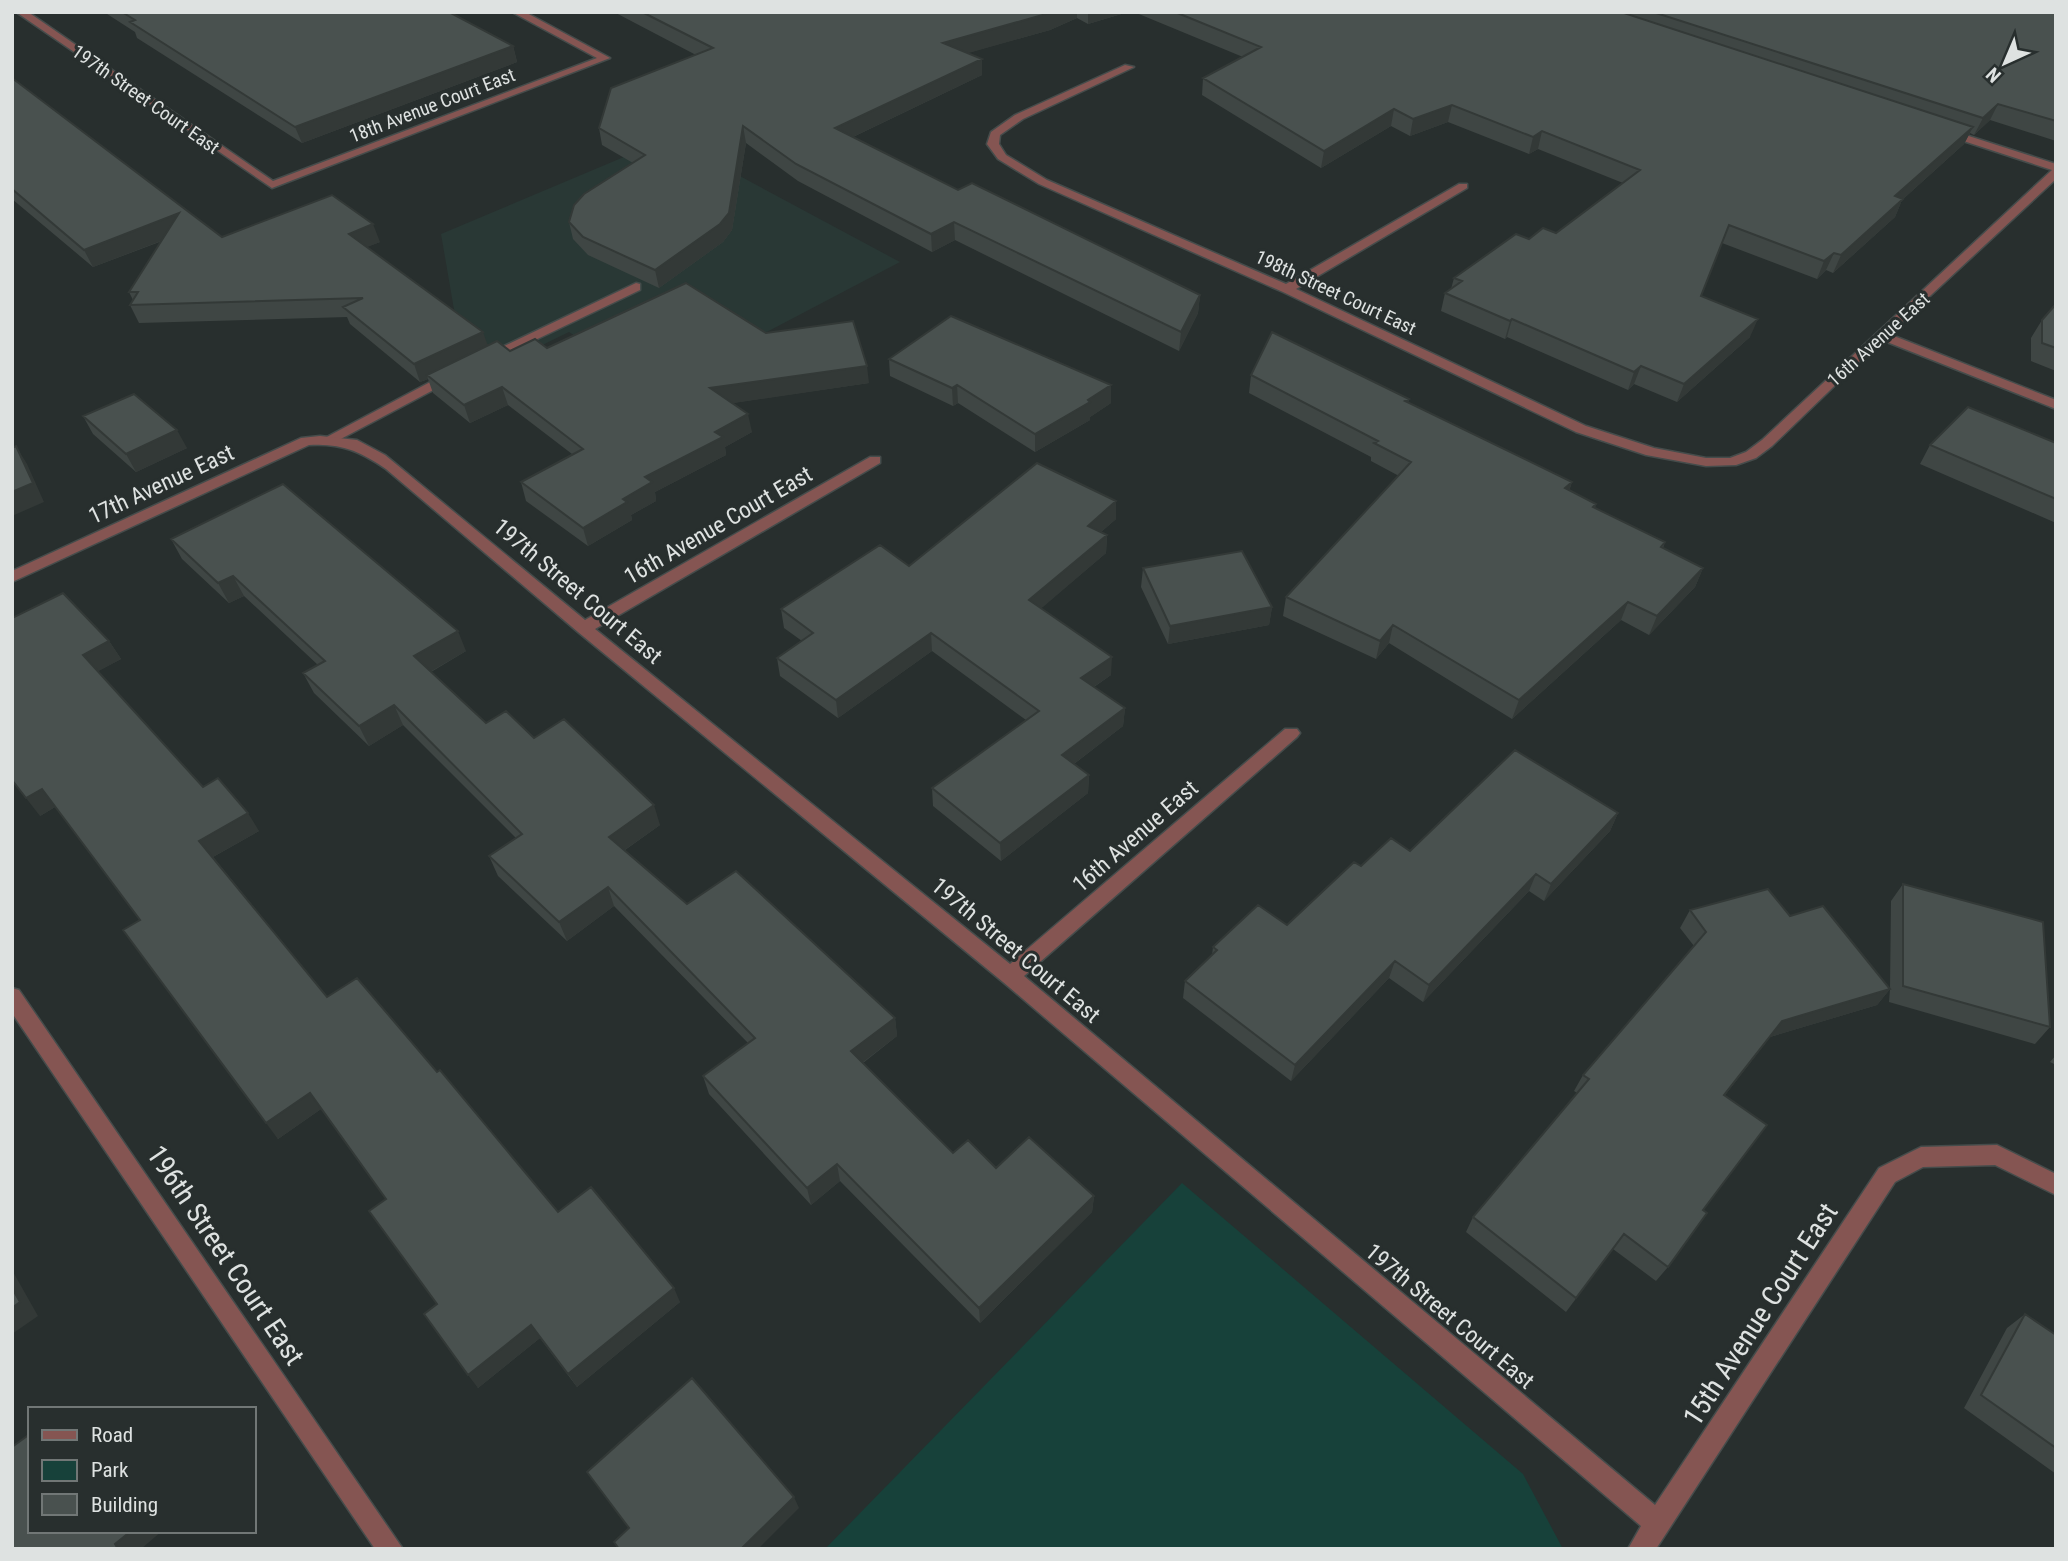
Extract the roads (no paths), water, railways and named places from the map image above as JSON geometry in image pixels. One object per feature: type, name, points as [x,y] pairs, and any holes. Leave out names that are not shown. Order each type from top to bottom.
[{"type":"street","name":"197th Street Court East","points":[[21,12],[272,185]]},
{"type":"street","name":"18th Avenue Court East","points":[[272,185],[605,58],[517,12]]},
{"type":"street","name":"198th Street Court East","points":[[1129,67],[1019,117],[995,134],[993,144],[1002,157],[1043,181],[1287,289],[1581,429],[1651,452],[1682,459]]},
{"type":"street","points":[[1939,130],[2056,168]]},
{"type":"street","name":"16th Avenue East","points":[[1682,459],[1731,462],[1751,455],[1883,336],[2056,173]]},
{"type":"street","points":[[1287,289],[1463,186]]},
{"type":"street","points":[[330,439],[469,367],[636,287]]},
{"type":"street","points":[[1883,336],[2056,405]]},
{"type":"street","name":"197th Street Court East","points":[[330,439],[363,445],[391,466],[584,628],[1010,976],[1657,1523]]},
{"type":"street","name":"17th Avenue East","points":[[12,577],[306,441],[330,439]]},
{"type":"street","name":"16th Avenue Court East","points":[[584,628],[875,460]]},
{"type":"street","name":"16th Avenue East","points":[[1010,976],[1291,733]]},
{"type":"street","name":"196th Street Court East","points":[[12,996],[390,1549]]},
{"type":"street","name":"15th Avenue Court East","points":[[1640,1549],[1887,1175],[1921,1157],[1997,1155],[2056,1185]]}]
